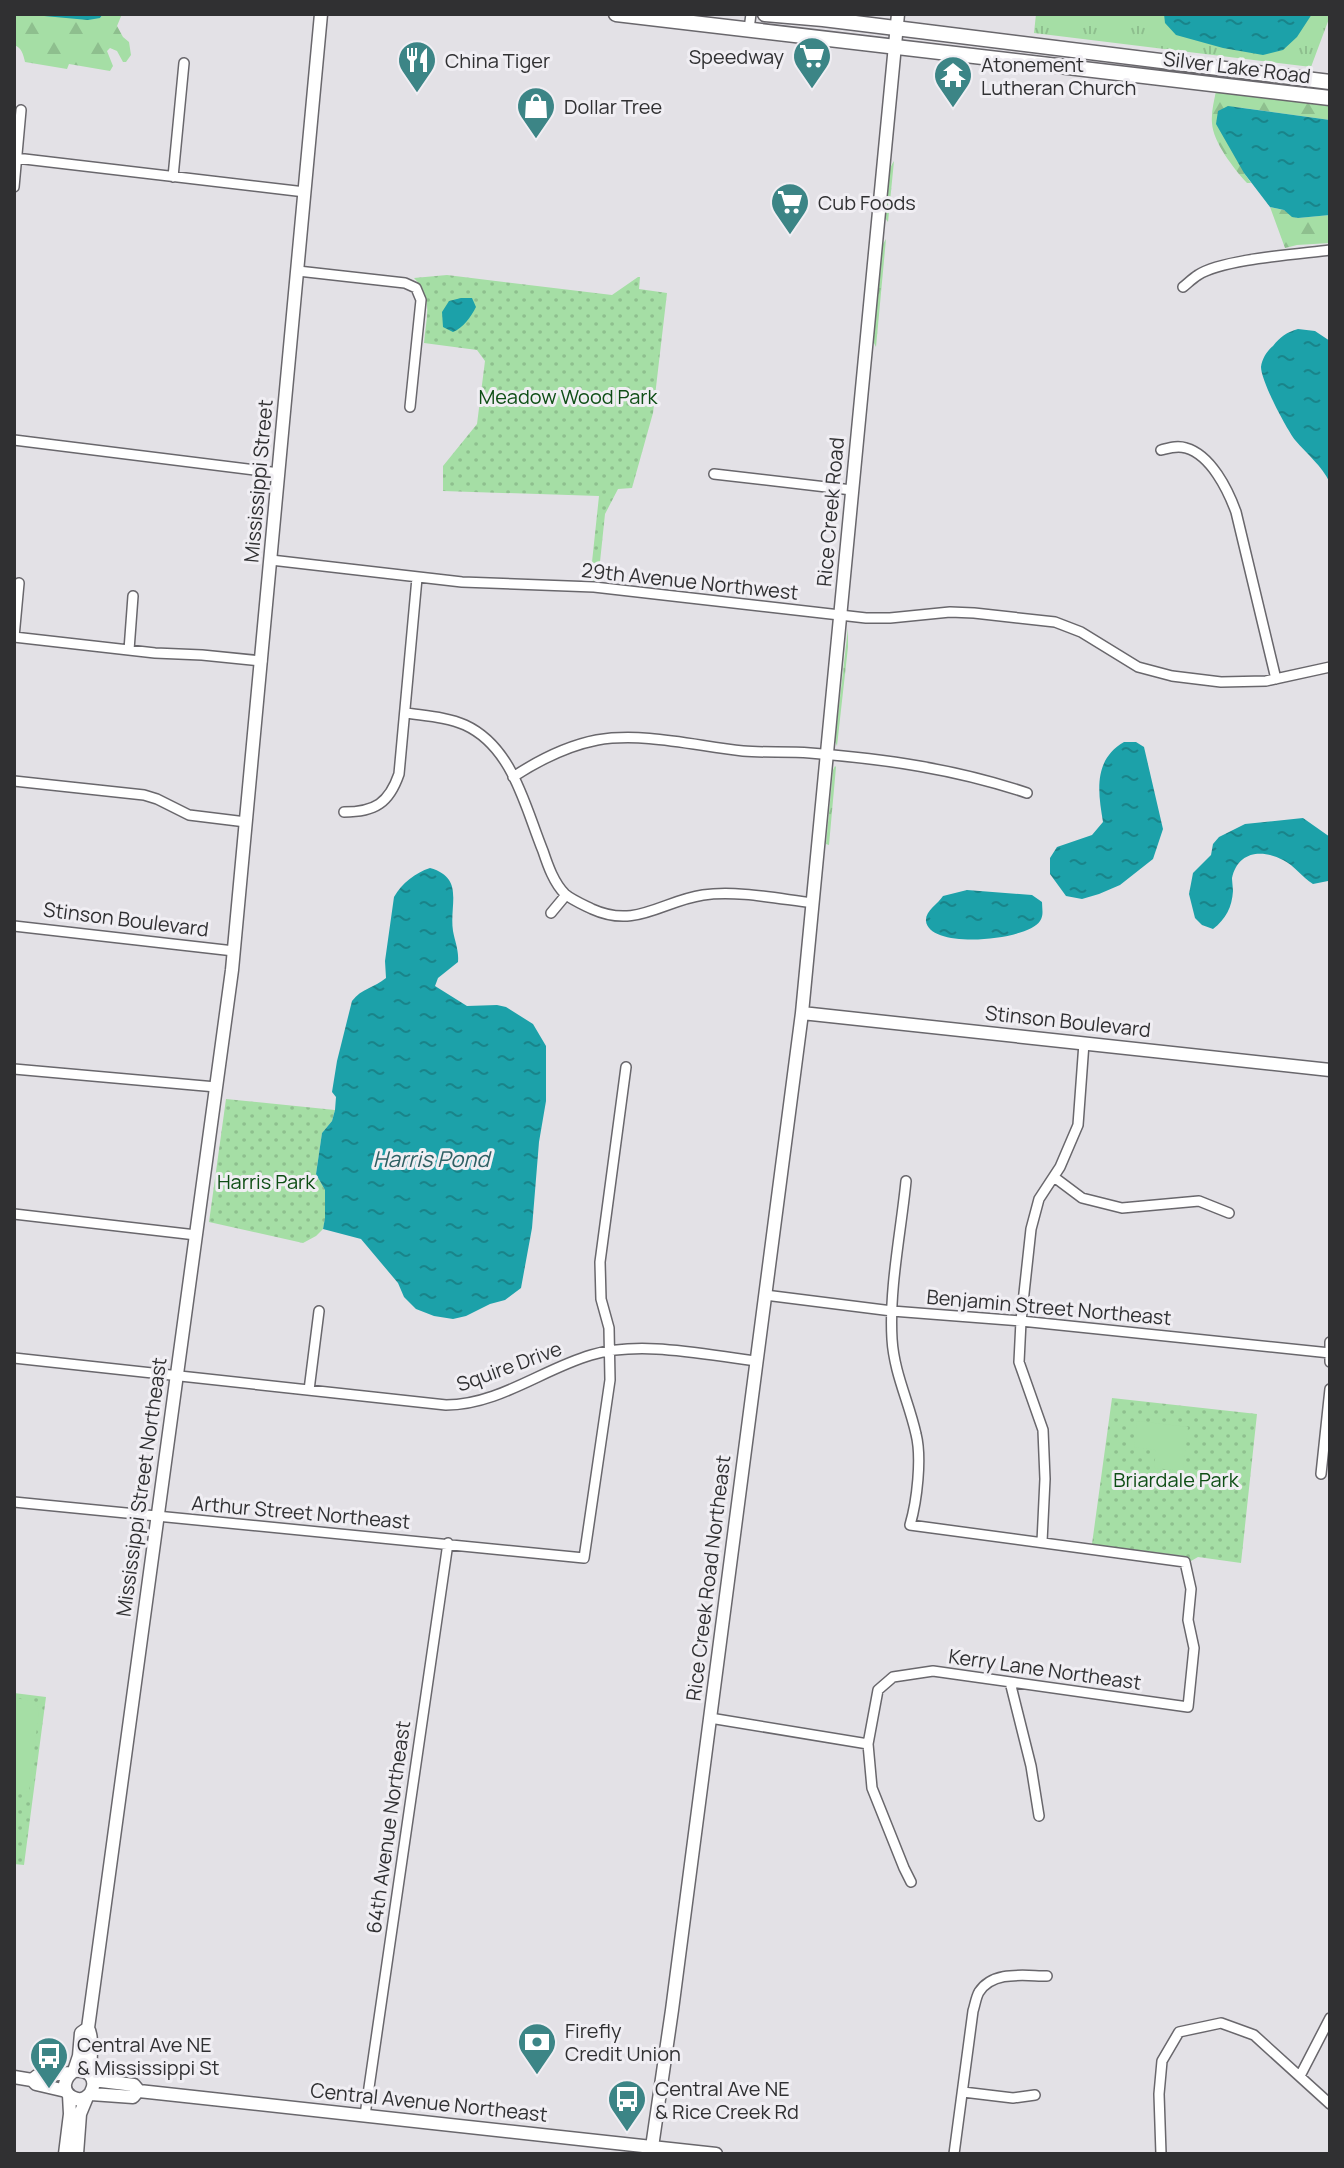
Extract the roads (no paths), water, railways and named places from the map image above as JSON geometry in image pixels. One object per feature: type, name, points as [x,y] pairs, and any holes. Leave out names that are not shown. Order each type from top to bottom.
[{"type":"main road","name":"Silver Lake Road","points":[[616,14],[750,22],[895,46],[1330,98]]},
{"type":"main road","points":[[765,14],[897,21],[1330,82]]},
{"type":"street","name":"Mississippi Street","points":[[234,951],[321,14]]},
{"type":"street","name":"Rice Creek Road","points":[[802,1013],[897,21]]},
{"type":"street","points":[[173,177],[184,63]]},
{"type":"street","points":[[14,187],[21,110]]},
{"type":"street","points":[[16,158],[305,192]]},
{"type":"street","points":[[1183,287],[1199,274],[1218,268],[1330,250]]},
{"type":"street","points":[[298,271],[405,283],[416,288],[421,300],[410,407]]},
{"type":"street","points":[[14,440],[279,473]]},
{"type":"street","points":[[1161,450],[1188,448],[1207,462],[1225,486],[1236,512],[1276,679]]},
{"type":"street","points":[[714,474],[852,490]]},
{"type":"street","name":"29th Avenue Northwest","points":[[271,560],[462,582],[594,587],[840,616],[890,618],[950,612],[1055,622],[1081,632],[1138,667],[1221,682],[1276,679],[1330,667]]},
{"type":"street","points":[[344,812],[368,811],[377,806],[391,791],[401,763],[417,578]]},
{"type":"street","points":[[19,583],[14,637],[262,661]]},
{"type":"street","points":[[129,650],[133,596]]},
{"type":"street","points":[[406,713],[451,720],[477,731],[496,748],[505,759],[553,876],[566,895],[590,908],[617,916],[644,914],[702,895],[719,894],[813,903]]},
{"type":"street","points":[[513,777],[553,753],[596,740],[653,739],[746,751],[908,763],[953,771],[1027,793]]},
{"type":"street","points":[[14,781],[144,795],[189,815],[246,822]]},
{"type":"street","points":[[551,913],[566,895]]},
{"type":"street","name":"Stinson Boulevard","points":[[14,926],[234,951]]},
{"type":"street","name":"Mississippi Street Northeast","points":[[92,2078],[89,2058],[92,2036],[88,2028],[234,951]]},
{"type":"street","name":"Stinson Boulevard","points":[[802,1013],[1330,1070]]},
{"type":"street","name":"Rice Creek Road Northeast","points":[[652,2152],[802,1013]]},
{"type":"street","points":[[906,1181],[892,1311],[892,1342],[898,1378],[917,1437],[918,1457],[910,1525],[1042,1542],[1045,1479],[1043,1430],[1019,1362],[1021,1321],[1031,1229],[1039,1199],[1060,1167],[1078,1125],[1084,1043]]},
{"type":"street","points":[[610,1350],[609,1328],[599,1283],[600,1262],[626,1067]]},
{"type":"street","points":[[14,1069],[216,1087]]},
{"type":"street","points":[[1054,1177],[1082,1198],[1122,1208],[1199,1201],[1229,1213]]},
{"type":"street","points":[[14,1214],[196,1235]]},
{"type":"street","name":"Benjamin Street Northeast","points":[[765,1295],[892,1311],[1330,1352]]},
{"type":"street","points":[[309,1390],[319,1311]]},
{"type":"street","name":"Squire Drive","points":[[14,1358],[446,1405],[468,1404],[589,1355],[610,1350],[648,1349],[757,1361]]},
{"type":"street","name":"Arthur Street Northeast","points":[[14,1502],[584,1558],[608,1393],[610,1350]]},
{"type":"street","points":[[1321,1474],[1330,1389]]},
{"type":"street","name":"Kerry Lane Northeast","points":[[911,1882],[872,1788],[868,1744],[878,1690],[893,1677],[933,1671],[1188,1707],[1194,1648],[1188,1620],[1191,1589],[1185,1562],[1042,1542]]},
{"type":"street","name":"64th Avenue Northeast","points":[[365,2115],[448,1543]]},
{"type":"street","points":[[1010,1682],[1031,1766],[1039,1816]]},
{"type":"street","points":[[710,1718],[868,1744]]},
{"type":"street","points":[[954,2154],[973,2011],[979,1993],[990,1981],[1003,1977],[1047,1976]]},
{"type":"street","points":[[1300,2076],[1330,2018]]},
{"type":"street","points":[[1161,2154],[1159,2094],[1162,2061],[1179,2032],[1221,2023],[1254,2035],[1330,2104]]},
{"type":"street","name":"Mississippi Street Northeast","points":[[72,2072],[79,2056],[81,2033],[88,2028]]},
{"type":"street","points":[[32,2080],[37,2076],[84,2070],[92,2078],[94,2085],[80,2114],[77,2154]]},
{"type":"street","points":[[65,2154],[70,2114],[65,2081],[72,2072]]},
{"type":"street","points":[[14,2077],[32,2080],[78,2099],[89,2095]]},
{"type":"street","name":"Central Avenue Northeast","points":[[92,2078],[134,2085],[138,2091]]},
{"type":"street","name":"Central Avenue Northeast","points":[[138,2091],[365,2115],[652,2152],[716,2154]]},
{"type":"street","name":"Central Avenue Northeast","points":[[89,2095],[133,2097],[138,2091]]},
{"type":"street","points":[[963,2092],[1013,2098],[1035,2095]]},
{"type":"water","points":[[22,14],[103,14],[100,18],[88,20]]},
{"type":"water","points":[[1164,14],[1312,14],[1297,37],[1283,50],[1263,55],[1176,35],[1165,23]]},
{"type":"water","points":[[1228,106],[1330,120],[1330,215],[1298,218],[1270,207],[1244,173],[1216,124],[1218,111]]},
{"type":"water","points":[[472,298],[476,307],[466,322],[453,332],[443,327],[442,312],[449,301]]},
{"type":"water","points":[[1298,329],[1315,331],[1330,341],[1330,483],[1291,434],[1262,374],[1261,367],[1269,350],[1284,335]]},
{"type":"water","points":[[1124,742],[1136,742],[1144,747],[1163,829],[1153,859],[1120,885],[1099,894],[1082,899],[1066,896],[1050,874],[1050,858],[1057,847],[1092,835],[1103,822],[1099,788],[1102,767],[1114,749]]},
{"type":"water","points":[[1303,818],[1330,837],[1328,881],[1313,884],[1283,860],[1267,854],[1252,855],[1235,869],[1231,902],[1221,921],[1213,929],[1195,918],[1189,894],[1193,873],[1211,855],[1213,844],[1219,837],[1245,824]]},
{"type":"water","name":"Harris Pond","points":[[430,868],[441,872],[452,885],[452,921],[458,958],[458,962],[438,978],[435,986],[467,1006],[506,1007],[533,1024],[546,1046],[546,1101],[539,1142],[532,1228],[521,1288],[505,1300],[453,1319],[416,1309],[361,1239],[323,1229],[325,1190],[316,1174],[322,1133],[332,1121],[335,1110],[336,1097],[332,1092],[352,1001],[386,978],[385,961],[394,897],[409,879]]},
{"type":"water","points":[[967,890],[1032,895],[1042,902],[1041,919],[1017,934],[979,939],[943,936],[931,930],[926,921],[932,908],[943,896]]},
{"type":"place","name":"Speedway","points":[[812,90]]},
{"type":"place","name":"China Tiger","points":[[417,94]]},
{"type":"place","name":"Atonement Lutheran Church","points":[[953,109]]},
{"type":"place","name":"Dollar Tree","points":[[536,140]]},
{"type":"place","name":"Cub Foods","points":[[790,236]]},
{"type":"place","name":"Firefly Credit Union","points":[[537,2076]]},
{"type":"place","name":"Central Ave NE & Mississippi St","points":[[49,2090]]},
{"type":"place","name":"Central Ave NE & Rice Creek Rd","points":[[627,2133]]},
{"type":"park label","name":"Meadow Wood Park","points":[[568,396]]},
{"type":"park label","name":"Harris Park","points":[[266,1181]]},
{"type":"park label","name":"Briardale Park","points":[[1176,1479]]}]
